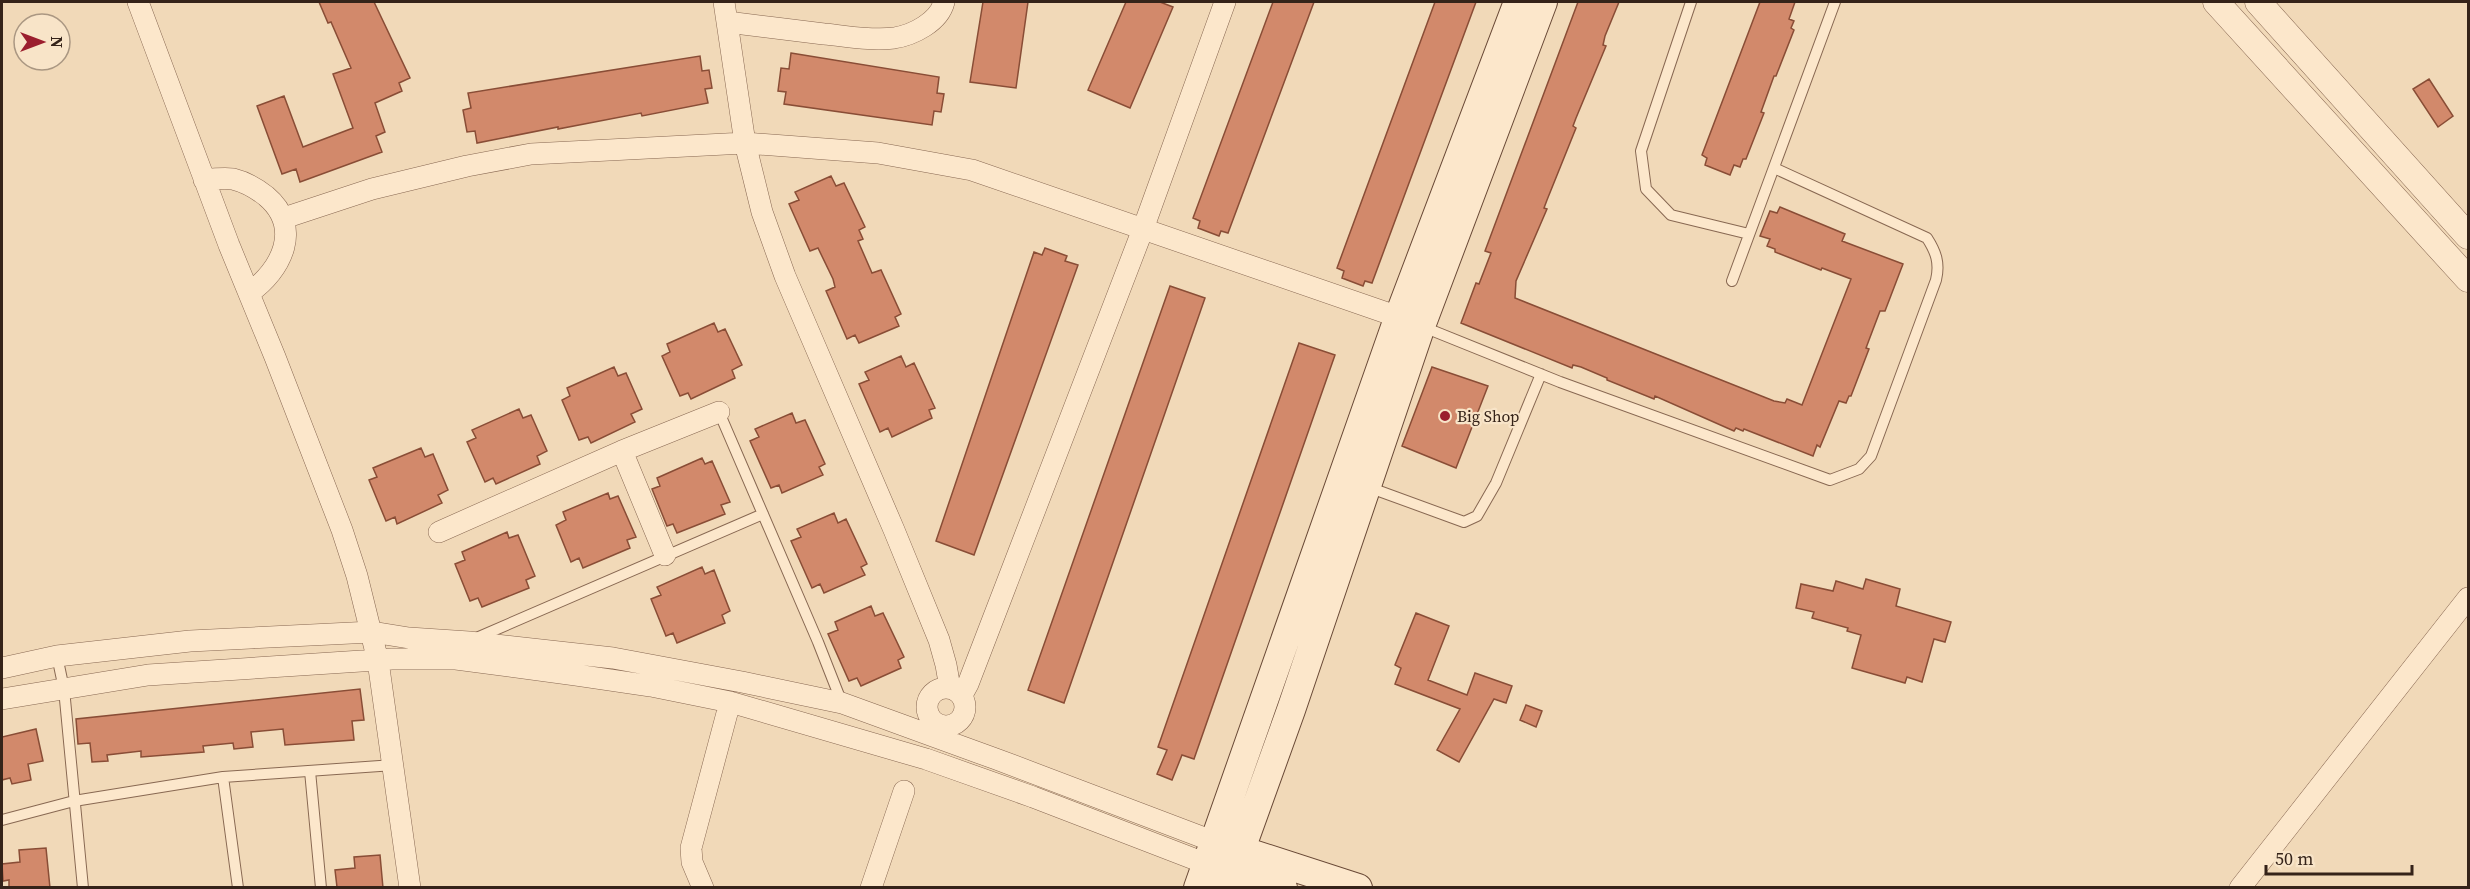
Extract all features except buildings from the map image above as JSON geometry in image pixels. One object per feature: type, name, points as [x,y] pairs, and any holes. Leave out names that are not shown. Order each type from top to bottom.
[{"type":"main road","points":[[1220,867],[1518,2]]},
{"type":"main road","points":[[1220,867],[1367,487],[1410,321],[1543,2]]},
{"type":"main road","points":[[1220,867],[1283,888]]},
{"type":"main road","points":[[1220,867],[1358,888]]},
{"type":"street","points":[[138,2],[204,180],[342,530],[372,632],[378,661],[410,888]]},
{"type":"street","points":[[926,759],[937,732],[962,719],[966,707],[956,692],[934,629],[785,276],[762,212],[746,143],[725,12],[869,39],[893,38],[910,34],[927,24],[944,2]]},
{"type":"street","points":[[937,732],[929,718],[928,699],[938,690],[956,692],[968,684],[1143,229],[1225,2]]},
{"type":"street","points":[[2216,2],[2469,279]]},
{"type":"street","points":[[2258,2],[2469,236]]},
{"type":"street","points":[[284,218],[372,189],[467,166],[531,154],[746,143],[878,153],[972,170],[1410,321]]},
{"type":"street","points":[[204,180],[232,179],[255,187],[271,201],[284,218],[282,258],[266,281],[249,293]]},
{"type":"street","points":[[439,532],[622,451],[719,412]]},
{"type":"street","points":[[622,451],[665,555]]},
{"type":"street","points":[[2240,888],[2469,598]]},
{"type":"street","points":[[2,668],[57,656],[190,641],[372,632],[409,638],[469,642],[613,658],[742,682],[842,704],[937,732],[1220,867]]},
{"type":"street","points":[[2,699],[148,675],[378,661],[456,660],[651,686],[730,702],[926,759],[1220,867]]},
{"type":"street","points":[[703,888],[692,862],[691,848],[730,702]]},
{"type":"street","points":[[871,888],[904,791]]},
{"type":"lane","points":[[1691,2],[1641,151],[1646,189],[1671,215],[1749,234]]},
{"type":"lane","points":[[1732,281],[1834,2]]},
{"type":"lane","points":[[1410,321],[1541,374],[1830,480],[1859,469],[1871,456],[1936,280],[1939,268],[1936,253],[1927,238],[1774,168]]},
{"type":"lane","points":[[1367,487],[1464,522],[1477,516],[1496,483],[1541,374]]},
{"type":"lane","points":[[719,412],[764,514],[842,704]]},
{"type":"lane","points":[[469,642],[764,514]]},
{"type":"lane","points":[[57,656],[64,689],[83,888]]},
{"type":"lane","points":[[2,820],[74,801],[223,777],[394,765]]},
{"type":"lane","points":[[309,771],[321,888]]},
{"type":"lane","points":[[223,777],[238,888]]},
{"type":"place","name":"Big Shop","points":[[1445,416]]}]
